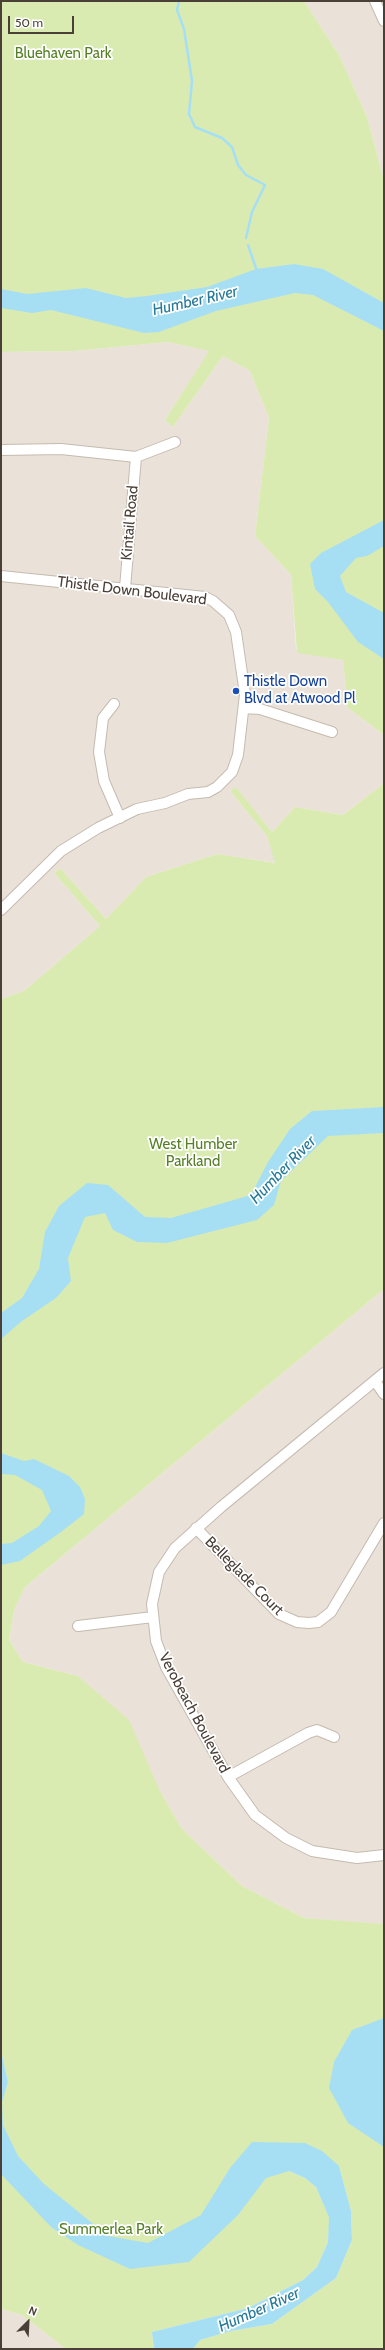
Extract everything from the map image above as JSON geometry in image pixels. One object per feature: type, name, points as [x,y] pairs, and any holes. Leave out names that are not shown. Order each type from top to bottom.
[{"type":"street","points":[[378,2],[384,21]]},
{"type":"street","points":[[1,450],[62,449],[136,457],[175,442]]},
{"type":"street","name":"Kintail Road","points":[[125,588],[136,457]]},
{"type":"street","name":"Thistle Down Boulevard","points":[[1,576],[204,597],[221,606],[229,616],[238,639],[245,694],[238,755],[232,772],[218,787],[137,810],[98,828],[61,851],[3,904]]},
{"type":"street","points":[[114,704],[103,718],[99,752],[104,781],[120,818]]},
{"type":"street","points":[[244,708],[260,710],[332,732]]},
{"type":"street","name":"Verobeach Boulevard","points":[[384,1373],[196,1528],[175,1548],[164,1562],[156,1582],[152,1604],[156,1641],[166,1667],[228,1777],[256,1815],[293,1843],[312,1851],[334,1856],[371,1858],[384,1855]]},
{"type":"street","points":[[375,1381],[384,1394]]},
{"type":"street","name":"Belleglade Court","points":[[196,1528],[280,1614],[292,1621],[309,1623],[318,1622],[331,1612],[384,1523]]},
{"type":"street","points":[[78,1626],[153,1617]]},
{"type":"street","points":[[228,1777],[308,1733],[317,1730],[334,1737]]},
{"type":"shaded area","points":[[304,1],[384,1],[384,180],[367,117],[339,55]]},
{"type":"shaded area","points":[[168,342],[210,351],[165,420],[173,427],[223,356],[250,371],[269,418],[255,536],[291,575],[296,649],[343,660],[348,708],[384,735],[384,783],[343,815],[295,807],[272,832],[236,788],[230,791],[267,836],[276,863],[217,854],[146,877],[106,919],[60,868],[54,873],[100,926],[24,991],[1,999],[1,352],[74,351]]},
{"type":"shaded area","points":[[384,1289],[384,1924],[378,1924],[304,1918],[242,1886],[182,1829],[159,1789],[78,1676],[23,1662],[9,1640],[14,1610],[25,1587]]},
{"type":"shaded area","points":[[1,2309],[22,2315],[66,2349],[1,2349]]},
{"type":"green space","name":"Bluehaven Park","points":[[1,1],[304,1],[339,55],[367,117],[384,180],[384,735],[348,708],[343,660],[297,653],[291,575],[255,536],[269,418],[250,371],[223,356],[173,427],[165,420],[209,351],[168,342],[74,351],[1,352]]},
{"type":"green space","name":"West Humber Parkland","points":[[384,783],[384,1289],[25,1587],[14,1610],[9,1640],[23,1662],[78,1676],[129,1720],[159,1789],[182,1829],[242,1886],[304,1918],[384,1924],[384,2349],[193,2349],[200,2340],[231,2331],[272,2324],[336,2278],[352,2240],[351,2211],[339,2166],[289,2171],[305,2178],[316,2187],[330,2217],[328,2242],[317,2267],[303,2280],[248,2308],[152,2332],[154,2349],[66,2349],[22,2315],[1,2309],[1,2102],[8,2082],[1,2051],[1,999],[24,991],[100,926],[54,873],[60,868],[106,919],[146,877],[217,854],[275,863],[267,836],[230,791],[236,787],[272,832],[295,807],[343,815]]},
{"type":"water","name":"Humber River","points":[[294,264],[323,269],[384,303],[384,331],[313,295],[295,293],[216,311],[159,332],[144,333],[51,310],[32,313],[1,308],[1,289],[27,294],[86,288],[126,298],[207,287],[256,269]]},
{"type":"water","points":[[384,520],[384,546],[367,556],[356,558],[340,576],[346,592],[384,613],[384,659],[358,642],[328,602],[315,589],[310,564],[321,553]]},
{"type":"water","name":"Humber River","points":[[384,1107],[384,1133],[328,1136],[281,1181],[274,1205],[257,1220],[167,1243],[137,1242],[113,1230],[105,1213],[85,1217],[68,1258],[71,1281],[56,1298],[22,1321],[1,1339],[1,1313],[22,1298],[39,1269],[45,1232],[59,1206],[87,1183],[108,1185],[145,1217],[171,1218],[251,1195],[268,1162],[290,1129],[312,1111]]},
{"type":"water","points":[[1,1453],[24,1461],[34,1459],[69,1476],[80,1487],[85,1499],[84,1514],[20,1561],[1,1565],[1,1544],[12,1543],[39,1526],[51,1511],[42,1490],[15,1475],[1,1474]]},
{"type":"water","points":[[384,2018],[384,2147],[348,2123],[329,2088],[334,2062],[352,2030]]},
{"type":"water","name":"Humber River","points":[[1,2051],[8,2082],[2,2102],[3,2125],[18,2156],[44,2184],[108,2236],[148,2243],[201,2215],[230,2168],[252,2142],[305,2143],[322,2151],[339,2166],[351,2211],[352,2240],[336,2278],[272,2324],[231,2331],[200,2340],[193,2349],[154,2349],[152,2332],[248,2308],[303,2280],[317,2267],[328,2242],[329,2217],[316,2187],[305,2178],[289,2171],[266,2178],[238,2215],[189,2262],[130,2269],[78,2245],[51,2227],[1,2174]]},
{"type":"waterway","points":[[179,1],[177,10],[184,29],[192,81],[189,114],[195,127],[222,138],[232,147],[238,165],[246,175],[265,185],[252,212],[246,238]]},
{"type":"waterway","points":[[248,245],[257,271]]},
{"type":"place","name":"Thistle Down Blvd at Atwood Pl","points":[[236,691]]},
{"type":"park label","name":"Summerlea Park","points":[[111,2230]]}]
